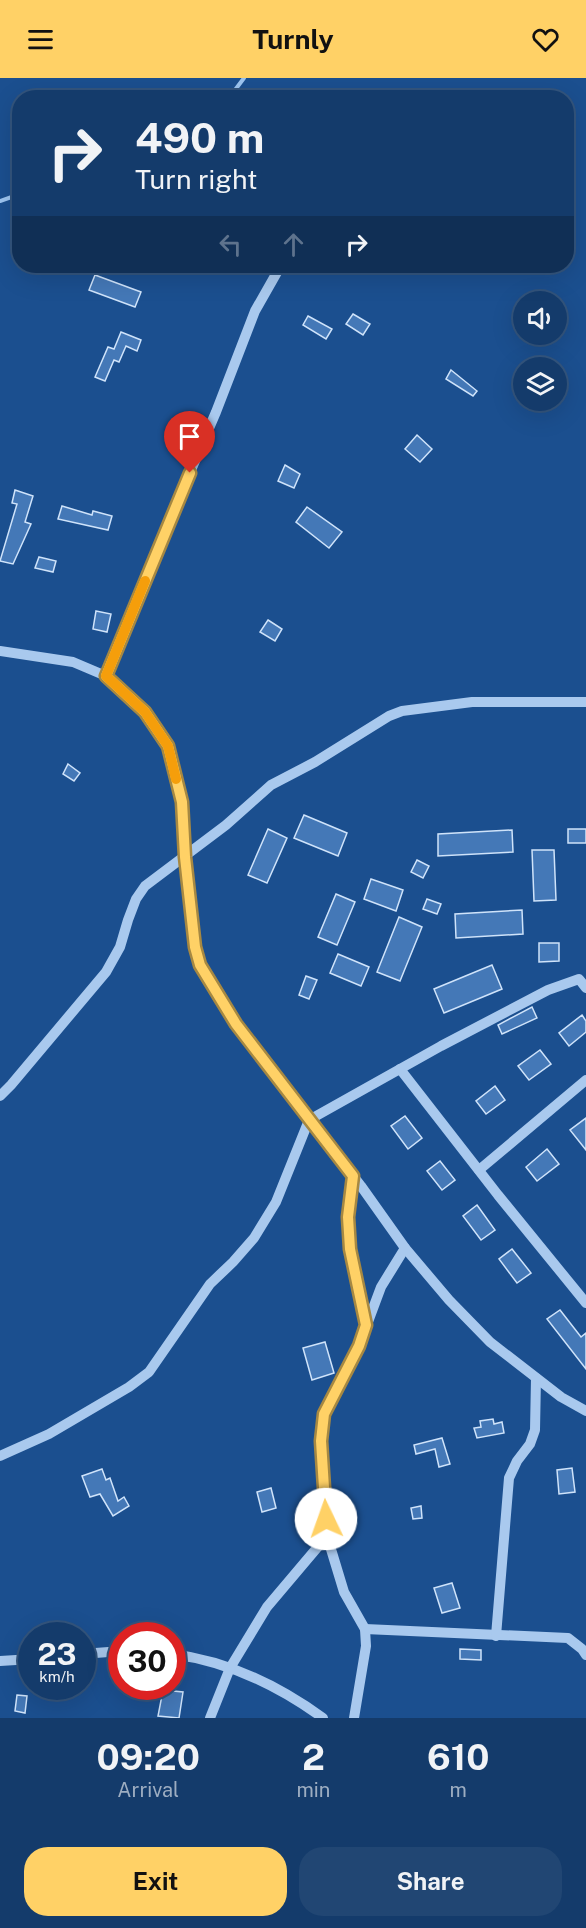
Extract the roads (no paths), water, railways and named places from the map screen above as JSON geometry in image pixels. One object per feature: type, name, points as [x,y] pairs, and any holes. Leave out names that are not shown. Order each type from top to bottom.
[{"type":"street","points":[[106,676],[216,412],[255,311],[277,273]]},
{"type":"street","points":[[0,651],[73,662],[106,676],[145,712],[168,746],[182,802],[185,857],[195,947],[200,965],[236,1024],[353,1176],[405,1248],[448,1299],[490,1342],[561,1397],[581,1410],[586,1410]]},
{"type":"street","points":[[0,1096],[106,972],[120,947],[132,910],[146,886],[226,825],[270,785],[315,762],[389,716],[402,711],[472,702],[586,702]]},
{"type":"street","points":[[0,1456],[49,1434],[129,1387],[149,1372],[210,1284],[254,1238],[276,1202],[309,1120],[548,990],[579,979],[586,988]]},
{"type":"street","points":[[400,1069],[586,1303]]},
{"type":"street","points":[[479,1170],[586,1080]]},
{"type":"street","points":[[353,1176],[348,1217],[350,1249],[366,1325]]},
{"type":"street","points":[[354,1718],[366,1646],[365,1629],[344,1592],[327,1536],[321,1441],[324,1414],[359,1346],[381,1287],[405,1248]]},
{"type":"street","points":[[496,1636],[509,1478],[517,1461],[530,1444],[535,1430],[536,1378]]},
{"type":"street","points":[[210,1718],[230,1668],[267,1608],[327,1536]]},
{"type":"street","points":[[365,1629],[568,1638],[582,1648],[586,1655]]},
{"type":"street","points":[[186,1657],[230,1668],[259,1680],[323,1718]]},
{"type":"street","points":[[0,1661],[18,1660]]},
{"type":"waterway","points":[[235,90],[244,78]]},
{"type":"waterway","points":[[0,201],[12,197]]}]
